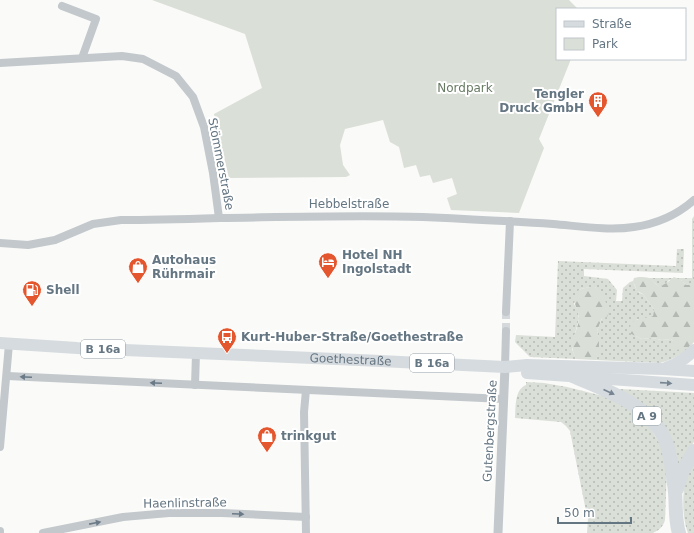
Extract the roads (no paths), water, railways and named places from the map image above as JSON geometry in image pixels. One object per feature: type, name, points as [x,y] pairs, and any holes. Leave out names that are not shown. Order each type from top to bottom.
[{"type":"highway","name":"A 9","points":[[573,376],[630,402],[653,422],[666,442],[676,493]]},
{"type":"highway","name":"A 9","points":[[679,533],[676,520],[676,493],[683,470],[694,451]]},
{"type":"main road","name":"Goethestraße","points":[[5,344],[505,367]]},
{"type":"main road","points":[[663,369],[676,365],[694,350]]},
{"type":"main road","name":"B 16a","points":[[505,367],[527,365],[694,371]]},
{"type":"main road","name":"B 16a","points":[[505,367],[524,372],[694,385]]},
{"type":"street","points":[[62,6],[96,19],[82,58]]},
{"type":"street","name":"Stömmerstraße","points":[[0,63],[122,56],[143,59],[176,76],[193,97],[204,128],[213,172],[219,218]]},
{"type":"street","name":"Hebbelstraße","points":[[0,243],[28,244],[55,240],[93,224],[121,220],[355,216],[510,221],[615,228],[634,227],[664,219],[675,214],[694,200]]},
{"type":"street","points":[[506,312],[510,221]]},
{"type":"street","name":"Gutenbergstraße","points":[[498,533],[506,330]]},
{"type":"street","points":[[0,445],[6,376],[5,344]]},
{"type":"street","points":[[195,385],[196,353]]},
{"type":"street","points":[[6,376],[504,399]]},
{"type":"street","points":[[306,390],[304,412],[306,533]]},
{"type":"street","name":"Haenlinstraße","points":[[43,533],[123,518],[169,513],[306,517]]},
{"type":"tunnel","points":[[506,312],[506,331]]},
{"type":"place","name":"Tengler Druck GmbH","points":[[598,118]]},
{"type":"place","name":"Hotel NH Ingolstadt","points":[[328,279]]},
{"type":"place","name":"Autohaus Rührmair","points":[[138,284]]},
{"type":"place","name":"Shell","points":[[32,307]]},
{"type":"place","name":"Kurt-Huber-Straße/Goethestraße","points":[[227,354]]},
{"type":"place","name":"trinkgut","points":[[267,453]]},
{"type":"park label","name":"Nordpark","points":[[465,88]]}]
